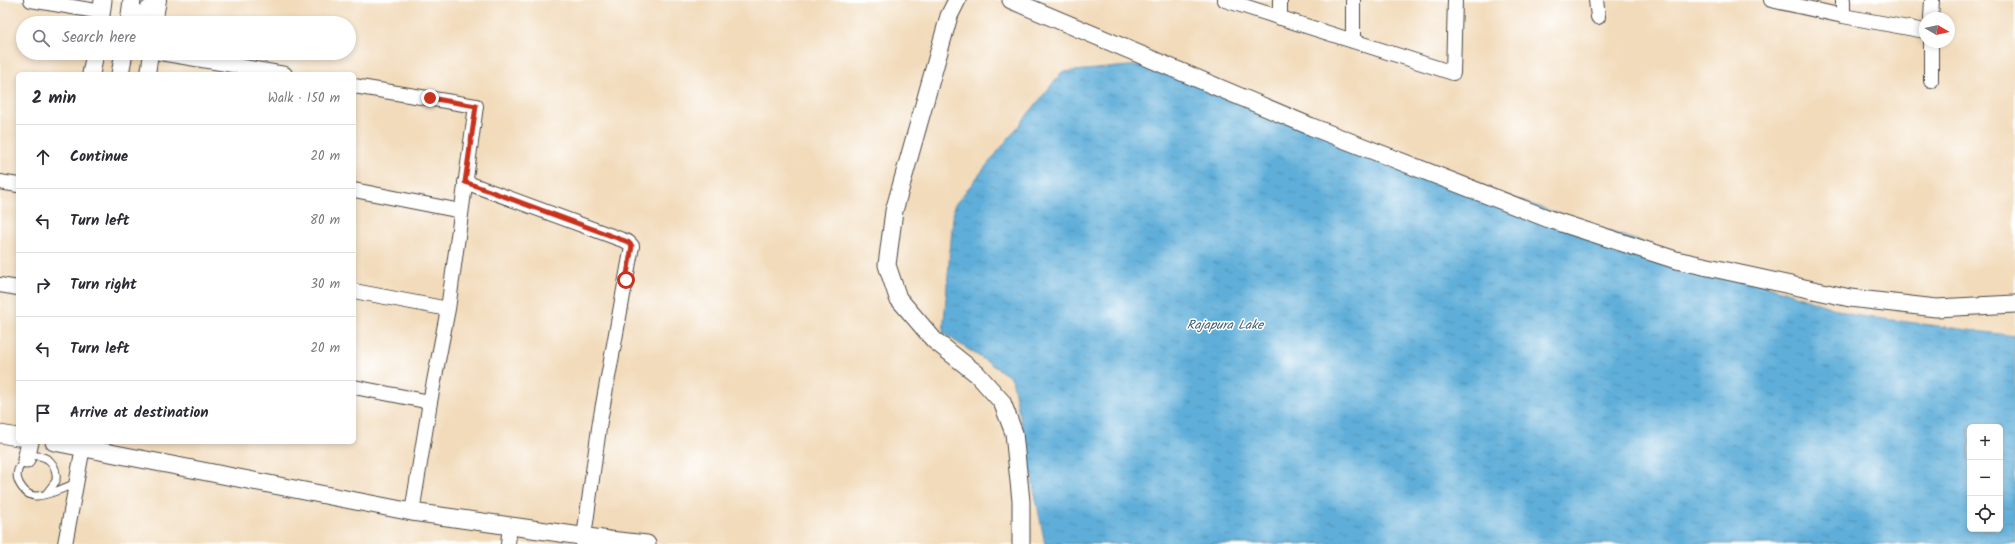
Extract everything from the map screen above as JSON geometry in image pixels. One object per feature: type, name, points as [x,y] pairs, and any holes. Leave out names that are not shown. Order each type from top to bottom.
[{"type":"street","points":[[31,0],[101,12]]},
{"type":"street","points":[[130,16],[132,0]]},
{"type":"street","points":[[138,16],[158,0]]},
{"type":"street","points":[[156,16],[158,0]]},
{"type":"street","points":[[957,0],[949,16],[894,211],[887,265],[898,298],[934,340],[977,374],[1002,402],[1014,433],[1021,501],[1021,544]]},
{"type":"street","points":[[1011,0],[1312,127],[1549,219],[1676,260],[1850,298],[1936,308],[2015,304]]},
{"type":"street","points":[[1225,0],[1453,73],[1455,0]]},
{"type":"street","points":[[1280,0],[1280,18]]},
{"type":"street","points":[[1353,0],[1353,41]]},
{"type":"street","points":[[1596,0],[1598,17]]},
{"type":"street","points":[[1842,0],[1842,16]]},
{"type":"street","points":[[1932,0],[1932,12]]},
{"type":"street","points":[[1777,1],[1842,16],[1919,30]]},
{"type":"street","points":[[1931,48],[1931,81]]},
{"type":"street","points":[[92,72],[94,60]]},
{"type":"street","points":[[120,72],[123,60]]},
{"type":"street","points":[[148,72],[150,60]]},
{"type":"street","points":[[202,60],[273,72]]},
{"type":"street","points":[[356,86],[476,106],[448,309],[430,402],[412,512]]},
{"type":"street","points":[[0,182],[16,185]]},
{"type":"street","points":[[465,182],[628,242],[632,246],[600,420],[583,540]]},
{"type":"street","points":[[356,190],[461,211]]},
{"type":"street","points":[[0,285],[16,288]]},
{"type":"street","points":[[356,291],[448,309]]},
{"type":"street","points":[[356,387],[430,402]]},
{"type":"street","points":[[0,434],[16,437]]},
{"type":"street","points":[[26,460],[30,444]]},
{"type":"street","points":[[69,444],[412,512],[510,525],[583,540],[647,544]]},
{"type":"street","points":[[65,544],[83,447]]},
{"type":"street","points":[[508,544],[510,525]]},
{"type":"lane","points":[[46,494],[56,481],[57,474],[52,463],[38,455],[31,456],[17,471],[22,488],[29,495],[36,496],[46,494],[76,483]]},
{"type":"water","name":"Rajapura Lake","points":[[1173,62],[1370,149],[1853,315],[2015,336],[2015,544],[1045,544],[1012,378],[943,333],[954,206],[1062,72]]},
{"type":"route","points":[[430,98],[476,106],[465,182],[628,242],[632,246],[632,252],[626,280]]}]
